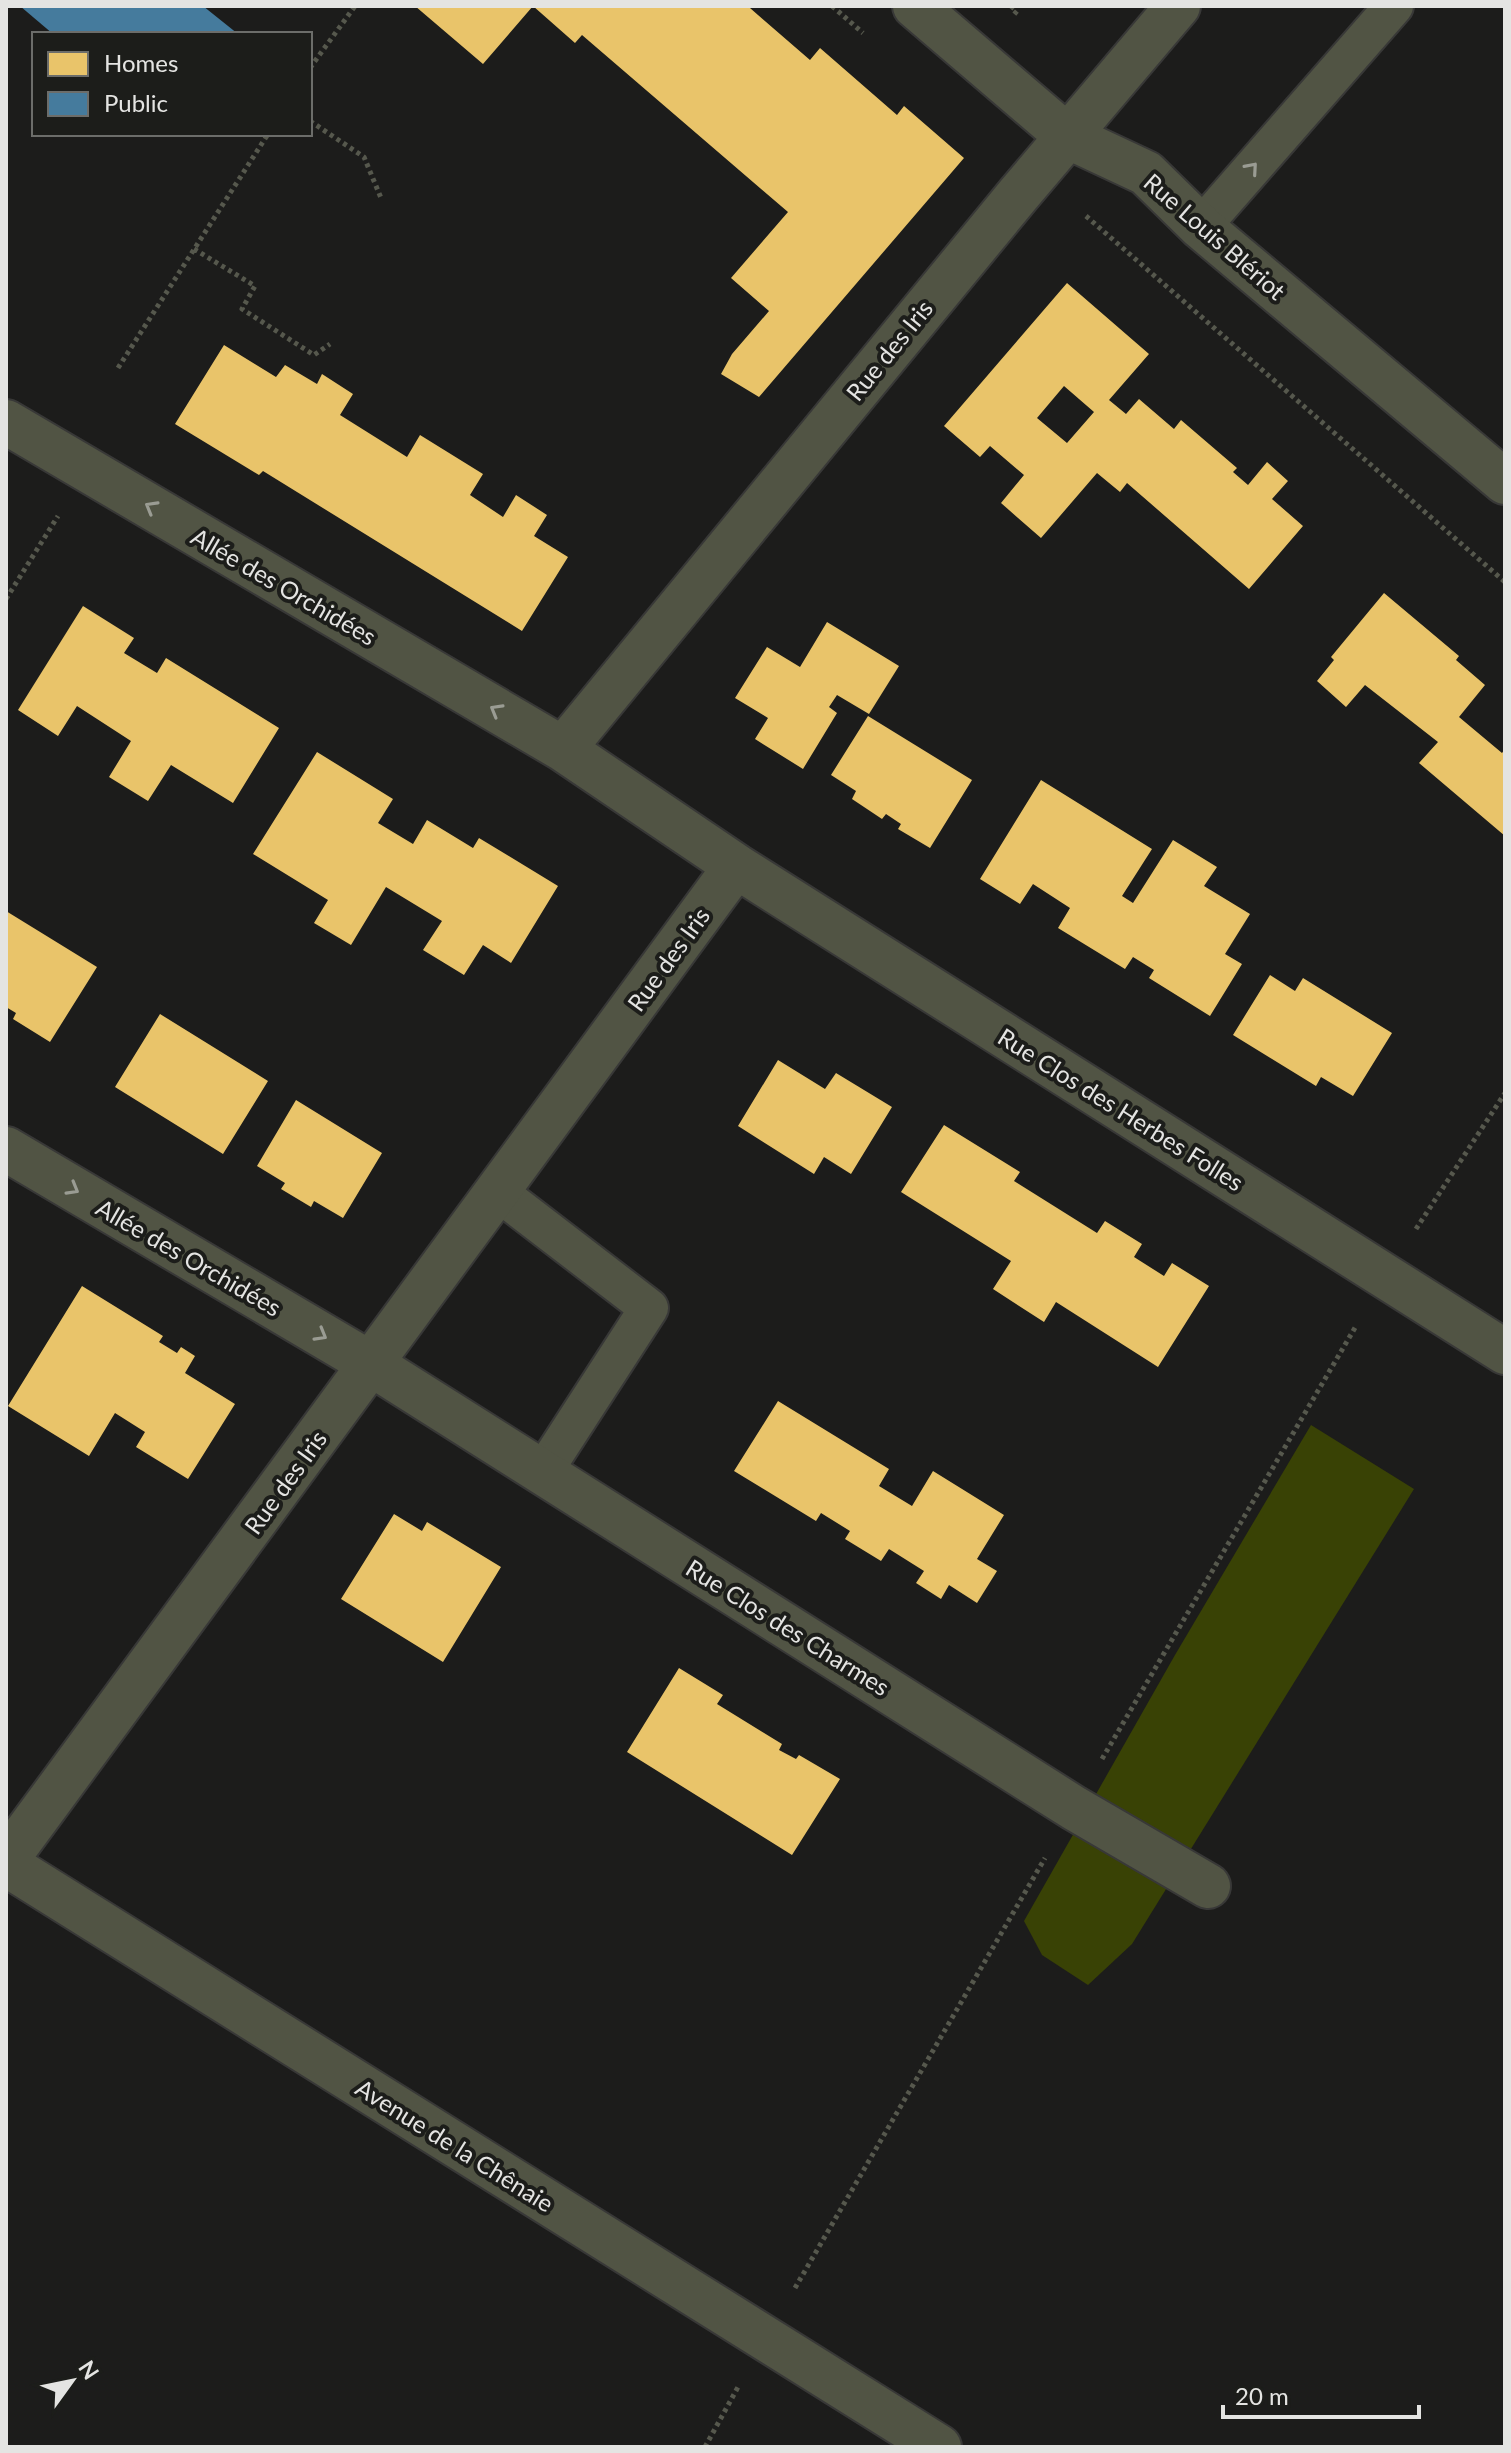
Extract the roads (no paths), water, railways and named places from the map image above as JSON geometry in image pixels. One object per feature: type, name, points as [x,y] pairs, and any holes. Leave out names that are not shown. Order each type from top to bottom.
[{"type":"street","name":"Rue Louis Blériot","points":[[915,6],[1067,136],[1146,173],[1201,227],[1505,482]]},
{"type":"street","name":"Rue des Iris","points":[[563,749],[1067,136],[1178,6]]},
{"type":"street","name":"Allée des Orchidées","points":[[6,422],[563,749]]},
{"type":"street","points":[[563,749],[736,866]]},
{"type":"street","name":"Rue des Iris","points":[[6,1862],[736,866]]},
{"type":"street","name":"Rue Clos des Herbes Folles","points":[[736,866],[1505,1352]]},
{"type":"street","name":"Allée des Orchidées","points":[[6,1149],[371,1364]]},
{"type":"street","name":"Rue Clos des Charmes","points":[[371,1364],[1060,1799],[1208,1886]]},
{"type":"street","name":"Avenue de la Chênaie","points":[[6,1862],[922,2436]]},
{"type":"lane","points":[[1201,227],[1394,6]]},
{"type":"lane","points":[[498,1192],[649,1308],[543,1472]]}]
